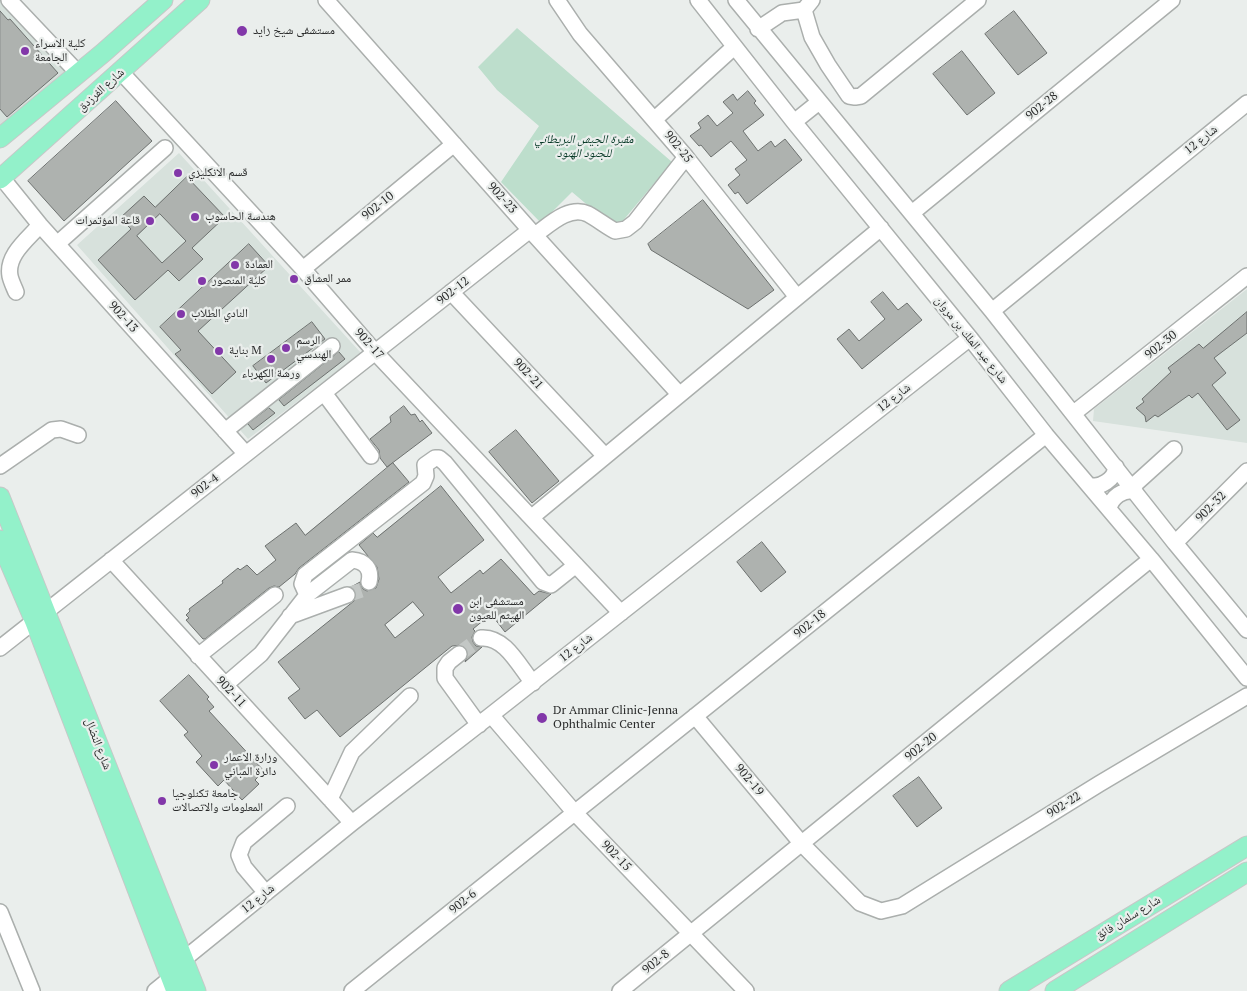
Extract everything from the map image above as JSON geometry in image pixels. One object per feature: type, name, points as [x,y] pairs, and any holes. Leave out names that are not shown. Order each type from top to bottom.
[{"type":"main road","points":[[0,138],[163,0]]},
{"type":"main road","name":"شارع الفرزدق","points":[[1,179],[200,0]]},
{"type":"main road","name":"شارع النضال","points":[[0,497],[174,985]]},
{"type":"main road","name":"شارع النضال","points":[[0,540],[41,616],[196,991]]},
{"type":"main road","name":"شارع سلمان فائق","points":[[1009,991],[1247,846]]},
{"type":"main road","name":"شارع سلمان فائق","points":[[1055,991],[1246,872]]},
{"type":"street","points":[[9,0],[78,73]]},
{"type":"street","name":"902-23","points":[[326,0],[679,394]]},
{"type":"street","name":"902-25","points":[[557,0],[580,34],[686,156],[797,297]]},
{"type":"street","name":"شارع عبد الملك بن مروان","points":[[698,0],[1046,435],[1151,559],[1247,678]]},
{"type":"street","points":[[758,29],[782,14],[808,5],[812,38],[849,96],[855,97],[861,96],[978,0]]},
{"type":"street","name":"902-28","points":[[912,213],[1172,0]]},
{"type":"street","points":[[741,2],[758,29],[992,311],[1247,630]]},
{"type":"street","points":[[655,119],[734,47]]},
{"type":"street","name":"902-17","points":[[121,72],[303,269],[375,352],[621,613]]},
{"type":"street","points":[[794,122],[819,102]]},
{"type":"street","name":"شارع 12","points":[[992,311],[1247,103]]},
{"type":"street","name":"902-10","points":[[303,269],[454,144]]},
{"type":"street","points":[[58,244],[165,148]]},
{"type":"street","name":"902-12","points":[[375,352],[451,292],[533,233],[566,214],[586,213],[615,231],[626,229],[635,222],[686,156]]},
{"type":"street","name":"902-13","points":[[1,179],[246,454]]},
{"type":"street","points":[[16,292],[10,276],[10,264],[13,255],[40,225]]},
{"type":"street","points":[[532,517],[881,228]]},
{"type":"street","name":"902-30","points":[[1074,413],[1247,276]]},
{"type":"street","name":"902-21","points":[[451,292],[605,456]]},
{"type":"street","name":"شارع 12","points":[[183,960],[352,823],[533,683],[970,338]]},
{"type":"street","points":[[224,431],[332,346]]},
{"type":"street","name":"902-4","points":[[0,648],[375,352]]},
{"type":"street","points":[[324,393],[371,456]]},
{"type":"street","points":[[0,466],[52,430],[61,429],[78,435]]},
{"type":"street","name":"902-18","points":[[574,813],[1046,435]]},
{"type":"street","points":[[1109,509],[1118,495],[1133,489],[1174,449]]},
{"type":"street","points":[[307,595],[302,584],[305,575],[423,483],[426,476],[425,465],[434,458],[439,458],[445,463],[543,582],[551,585],[576,565]]},
{"type":"street","points":[[1088,485],[1096,486],[1104,483],[1114,475],[1116,467]]},
{"type":"street","name":"902-32","points":[[1176,542],[1247,471]]},
{"type":"street","name":"902-20","points":[[691,934],[1151,559]]},
{"type":"street","name":"902-11","points":[[111,560],[352,823]]},
{"type":"street","points":[[225,685],[260,654],[307,595],[352,560],[364,563],[369,569],[369,582]]},
{"type":"street","points":[[198,656],[275,595]]},
{"type":"street","points":[[288,617],[347,595]]},
{"type":"street","points":[[480,638],[493,639],[503,645],[533,683]]},
{"type":"street","points":[[459,654],[445,668],[445,678],[479,725]]},
{"type":"street","points":[[330,799],[352,752],[410,696]]},
{"type":"street","name":"902-22","points":[[881,911],[902,906],[1099,784],[1247,696]]},
{"type":"street","name":"902-15","points":[[491,715],[574,813],[746,991]]},
{"type":"street","name":"902-19","points":[[695,716],[802,844],[860,903],[881,911]]},
{"type":"street","points":[[266,893],[244,867],[239,855],[244,842],[287,806]]},
{"type":"street","name":"902-6","points":[[352,991],[574,813]]},
{"type":"street","points":[[0,912],[32,991]]},
{"type":"street","name":"902-8","points":[[620,991],[691,934]]},
{"type":"street","points":[[155,991],[174,985]]},
{"type":"shaded area","name":"كلية الاسراء الجامعة","points":[[0,0],[67,70],[0,130]]},
{"type":"shaded area","name":"كلية المنصور","points":[[179,153],[361,353],[248,439],[77,245]]},
{"type":"shaded area","points":[[1247,289],[1247,443],[1093,421],[1094,409]]},
{"type":"green space","name":"مقبرة الجيش البريطاني للجنود الهنود","points":[[517,28],[672,162],[616,229],[572,192],[541,223],[501,182],[539,126],[497,90],[478,67]]},
{"type":"building","name":"كلية الاسراء الجامعة","points":[[0,11],[8,20],[10,19],[58,73],[7,117],[0,109]]},
{"type":"building","points":[[1014,11],[1047,53],[1018,75],[985,34]]},
{"type":"building","points":[[962,51],[995,93],[967,115],[933,74]]},
{"type":"building","points":[[748,91],[756,101],[754,103],[764,115],[743,131],[758,151],[771,141],[775,147],[785,139],[802,160],[747,204],[738,192],[735,194],[728,185],[740,175],[735,169],[747,160],[731,141],[711,157],[690,136],[701,128],[698,123],[708,115],[717,126],[733,113],[723,102],[733,94],[737,100]]},
{"type":"building","points":[[116,101],[152,141],[64,221],[28,181]]},
{"type":"building","points":[[187,177],[225,217],[192,248],[203,259],[179,281],[168,270],[135,300],[98,260],[131,229],[120,218],[144,196],[155,207]],"holes":[[[160,214],[186,241],[162,263],[137,236]]]},
{"type":"building","points":[[703,200],[774,290],[748,309],[651,250],[648,244]]},
{"type":"building","points":[[249,244],[269,266],[198,331],[236,372],[212,394],[175,354],[181,350],[160,327]]},
{"type":"building","points":[[883,292],[898,310],[907,303],[922,320],[862,369],[837,339],[849,329],[859,341],[885,319],[871,302]]},
{"type":"building","points":[[1247,312],[1247,333],[1214,358],[1226,373],[1212,385],[1240,420],[1227,430],[1198,393],[1192,398],[1189,395],[1158,417],[1155,415],[1146,422],[1145,416],[1136,408],[1144,402],[1142,399],[1171,372],[1168,368],[1199,344],[1203,348]]},
{"type":"building","points":[[312,322],[325,339],[266,383],[253,366]]},
{"type":"building","points":[[339,352],[345,359],[284,406],[279,400]]},
{"type":"building","points":[[404,406],[411,415],[415,414],[420,422],[422,420],[432,433],[387,467],[380,458],[379,450],[370,439],[391,422],[390,417]]},
{"type":"building","points":[[269,408],[275,413],[253,430],[248,424]]},
{"type":"building","points":[[516,430],[559,481],[532,503],[489,452]]},
{"type":"building","points":[[393,463],[409,482],[299,568],[295,574],[279,587],[269,588],[205,639],[186,620],[189,618],[186,615],[190,611],[189,609],[223,583],[222,581],[238,568],[240,570],[247,565],[257,575],[276,560],[265,546],[296,523],[305,535]]},
{"type":"building","name":"مستشفى ابن الهيثم للعيون","points":[[441,486],[484,540],[438,577],[451,593],[480,570],[483,574],[501,559],[534,595],[539,591],[551,594],[505,632],[491,614],[473,629],[475,631],[472,637],[473,642],[476,646],[482,647],[465,662],[468,653],[466,648],[462,645],[452,646],[340,737],[317,710],[305,719],[288,698],[300,689],[278,662],[354,601],[356,592],[351,587],[360,582],[363,589],[367,591],[376,588],[379,579],[377,567],[359,545],[373,533],[377,537]],"holes":[[[413,602],[424,615],[395,638],[385,625]]]},
{"type":"building","points":[[762,542],[786,572],[761,592],[737,562]]},
{"type":"building","points":[[189,675],[209,697],[207,699],[214,707],[209,711],[264,771],[255,780],[259,784],[242,800],[224,780],[218,786],[196,762],[202,756],[184,735],[188,732],[160,701]]},
{"type":"building","points":[[919,777],[942,808],[917,827],[893,796]]},
{"type":"tunnel","points":[[347,595],[362,590],[369,582]]},
{"type":"tunnel","points":[[459,654],[481,638]]},
{"type":"place","name":"مستشفى شيخ زايد","points":[[242,31]]},
{"type":"place","name":"كلية الاسراء الجامعة","points":[[25,51]]},
{"type":"place","name":"قسم الانكليزي","points":[[178,173]]},
{"type":"place","name":"هندسة الحاسوب","points":[[195,217]]},
{"type":"place","name":"قاعة المؤتمرات","points":[[150,221]]},
{"type":"place","name":"العمادة","points":[[235,265]]},
{"type":"place","name":"ممر العشاق","points":[[294,279]]},
{"type":"place","name":"كلية المنصور","points":[[202,281]]},
{"type":"place","name":"النادي الطلاب","points":[[181,314]]},
{"type":"place","name":"الرسم الهندسي","points":[[286,348]]},
{"type":"place","name":"بناية M","points":[[219,351]]},
{"type":"place","name":"ورشة الكهرباء","points":[[271,359]]},
{"type":"place","name":"مستشفى ابن الهيثم للعيون","points":[[458,609]]},
{"type":"place","name":"Dr Ammar Clinic-Jenna Ophthalmic Center","points":[[542,718]]},
{"type":"place","name":"وزارة الاعمار دائرة المباني","points":[[214,765]]},
{"type":"place","name":"جامعة تكنلوجيا المعلومات والاتصالات","points":[[162,801]]}]
